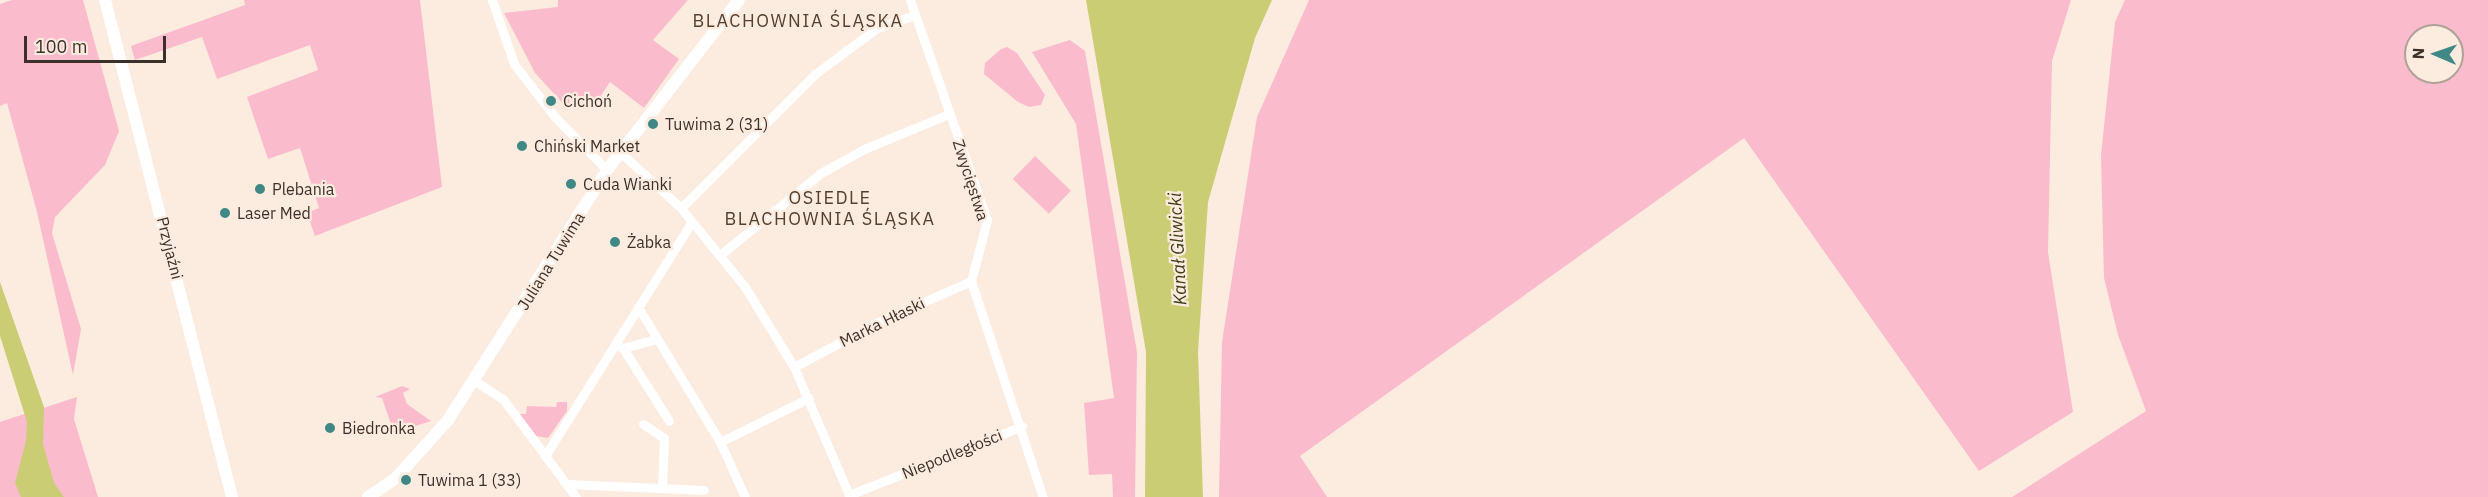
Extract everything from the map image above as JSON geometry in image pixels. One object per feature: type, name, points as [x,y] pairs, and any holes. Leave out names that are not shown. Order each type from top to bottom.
[{"type":"street","name":"Przyjaźni","points":[[105,0],[232,497]]},
{"type":"street","points":[[492,0],[514,64],[555,117],[606,170]]},
{"type":"street","name":"Juliana Tuwima","points":[[368,497],[396,478],[420,456],[475,381],[619,151],[739,0]]},
{"type":"street","name":"Zwycięstwa","points":[[910,0],[987,220],[971,281]]},
{"type":"street","points":[[681,208],[815,74],[877,28],[915,15]]},
{"type":"street","points":[[720,255],[821,173],[864,148],[949,114]]},
{"type":"street","points":[[619,151],[681,208],[745,287],[794,367],[850,496]]},
{"type":"street","points":[[545,456],[619,346],[638,307],[692,222]]},
{"type":"street","points":[[971,281],[1022,426],[1043,497]]},
{"type":"street","name":"Marka Hłaski","points":[[794,367],[878,321],[971,281]]},
{"type":"street","points":[[638,307],[720,442],[745,497]]},
{"type":"street","points":[[619,346],[657,339]]},
{"type":"street","points":[[619,346],[640,383],[669,421]]},
{"type":"street","points":[[475,381],[503,399],[576,497]]},
{"type":"street","points":[[720,442],[809,398]]},
{"type":"street","points":[[643,424],[664,438],[662,488]]},
{"type":"street","name":"Niepodległości","points":[[850,496],[1022,426]]},
{"type":"street","points":[[567,484],[704,490]]},
{"type":"shaded area","points":[[12,0],[83,0],[119,131],[105,165],[55,217],[52,233],[81,329],[73,375],[37,212],[7,103],[0,106],[0,4]]},
{"type":"shaded area","points":[[244,0],[420,0],[442,187],[315,236],[307,213],[319,208],[300,148],[268,159],[247,97],[318,70],[310,45],[217,79],[202,37],[135,60],[131,46],[245,5]]},
{"type":"shaded area","points":[[558,0],[688,0],[653,40],[679,59],[644,108],[610,82],[593,107],[578,96],[568,109],[535,73],[504,13],[558,7]]},
{"type":"shaded area","points":[[1309,0],[2071,0],[2052,61],[2048,252],[2073,412],[1979,471],[1744,138],[1300,456],[1327,497],[1219,497],[1222,342],[1257,117]]},
{"type":"shaded area","points":[[2125,0],[2488,0],[2488,497],[2012,497],[2146,411],[2118,335],[2104,278],[2101,155],[2115,22]]},
{"type":"shaded area","points":[[1070,40],[1085,51],[1137,352],[1135,497],[1113,497],[1112,474],[1089,475],[1084,403],[1114,398],[1076,124],[1032,52]]},
{"type":"shaded area","points":[[1007,47],[1017,53],[1045,95],[1041,105],[1029,107],[1018,102],[984,74],[985,63],[1001,49]]},
{"type":"shaded area","points":[[1035,156],[1071,191],[1049,214],[1013,179]]},
{"type":"shaded area","points":[[402,386],[410,389],[403,393],[407,404],[431,421],[394,433],[382,398],[375,397]]},
{"type":"shaded area","points":[[77,397],[74,419],[98,497],[0,497],[0,422]]},
{"type":"shaded area","points":[[557,402],[567,402],[567,411],[548,438],[536,436],[518,414],[526,414],[527,406],[556,407]]},
{"type":"water","name":"Kanał Gliwicki","points":[[1086,0],[1272,0],[1255,38],[1208,202],[1198,352],[1203,497],[1145,497],[1146,352]]},
{"type":"water","points":[[0,282],[44,407],[43,444],[54,483],[64,497],[21,497],[15,483],[26,441],[27,422],[0,336]]},
{"type":"place","name":"Cichoń","points":[[551,101]]},
{"type":"place","name":"Tuwima 2 (31)","points":[[653,124]]},
{"type":"place","name":"Chiński Market","points":[[522,146]]},
{"type":"place","name":"Cuda Wianki","points":[[571,184]]},
{"type":"place","name":"Plebania","points":[[260,189]]},
{"type":"place","name":"Laser Med","points":[[225,213]]},
{"type":"place","name":"Żabka","points":[[615,242]]},
{"type":"place","name":"Biedronka","points":[[330,428]]},
{"type":"place","name":"Tuwima 1 (33)","points":[[406,480]]},
{"type":"district","name":"BLACHOWNIA ŚLĄSKA","points":[[798,21]]},
{"type":"district","name":"OSIEDLE BLACHOWNIA ŚLĄSKA","points":[[830,209]]}]
